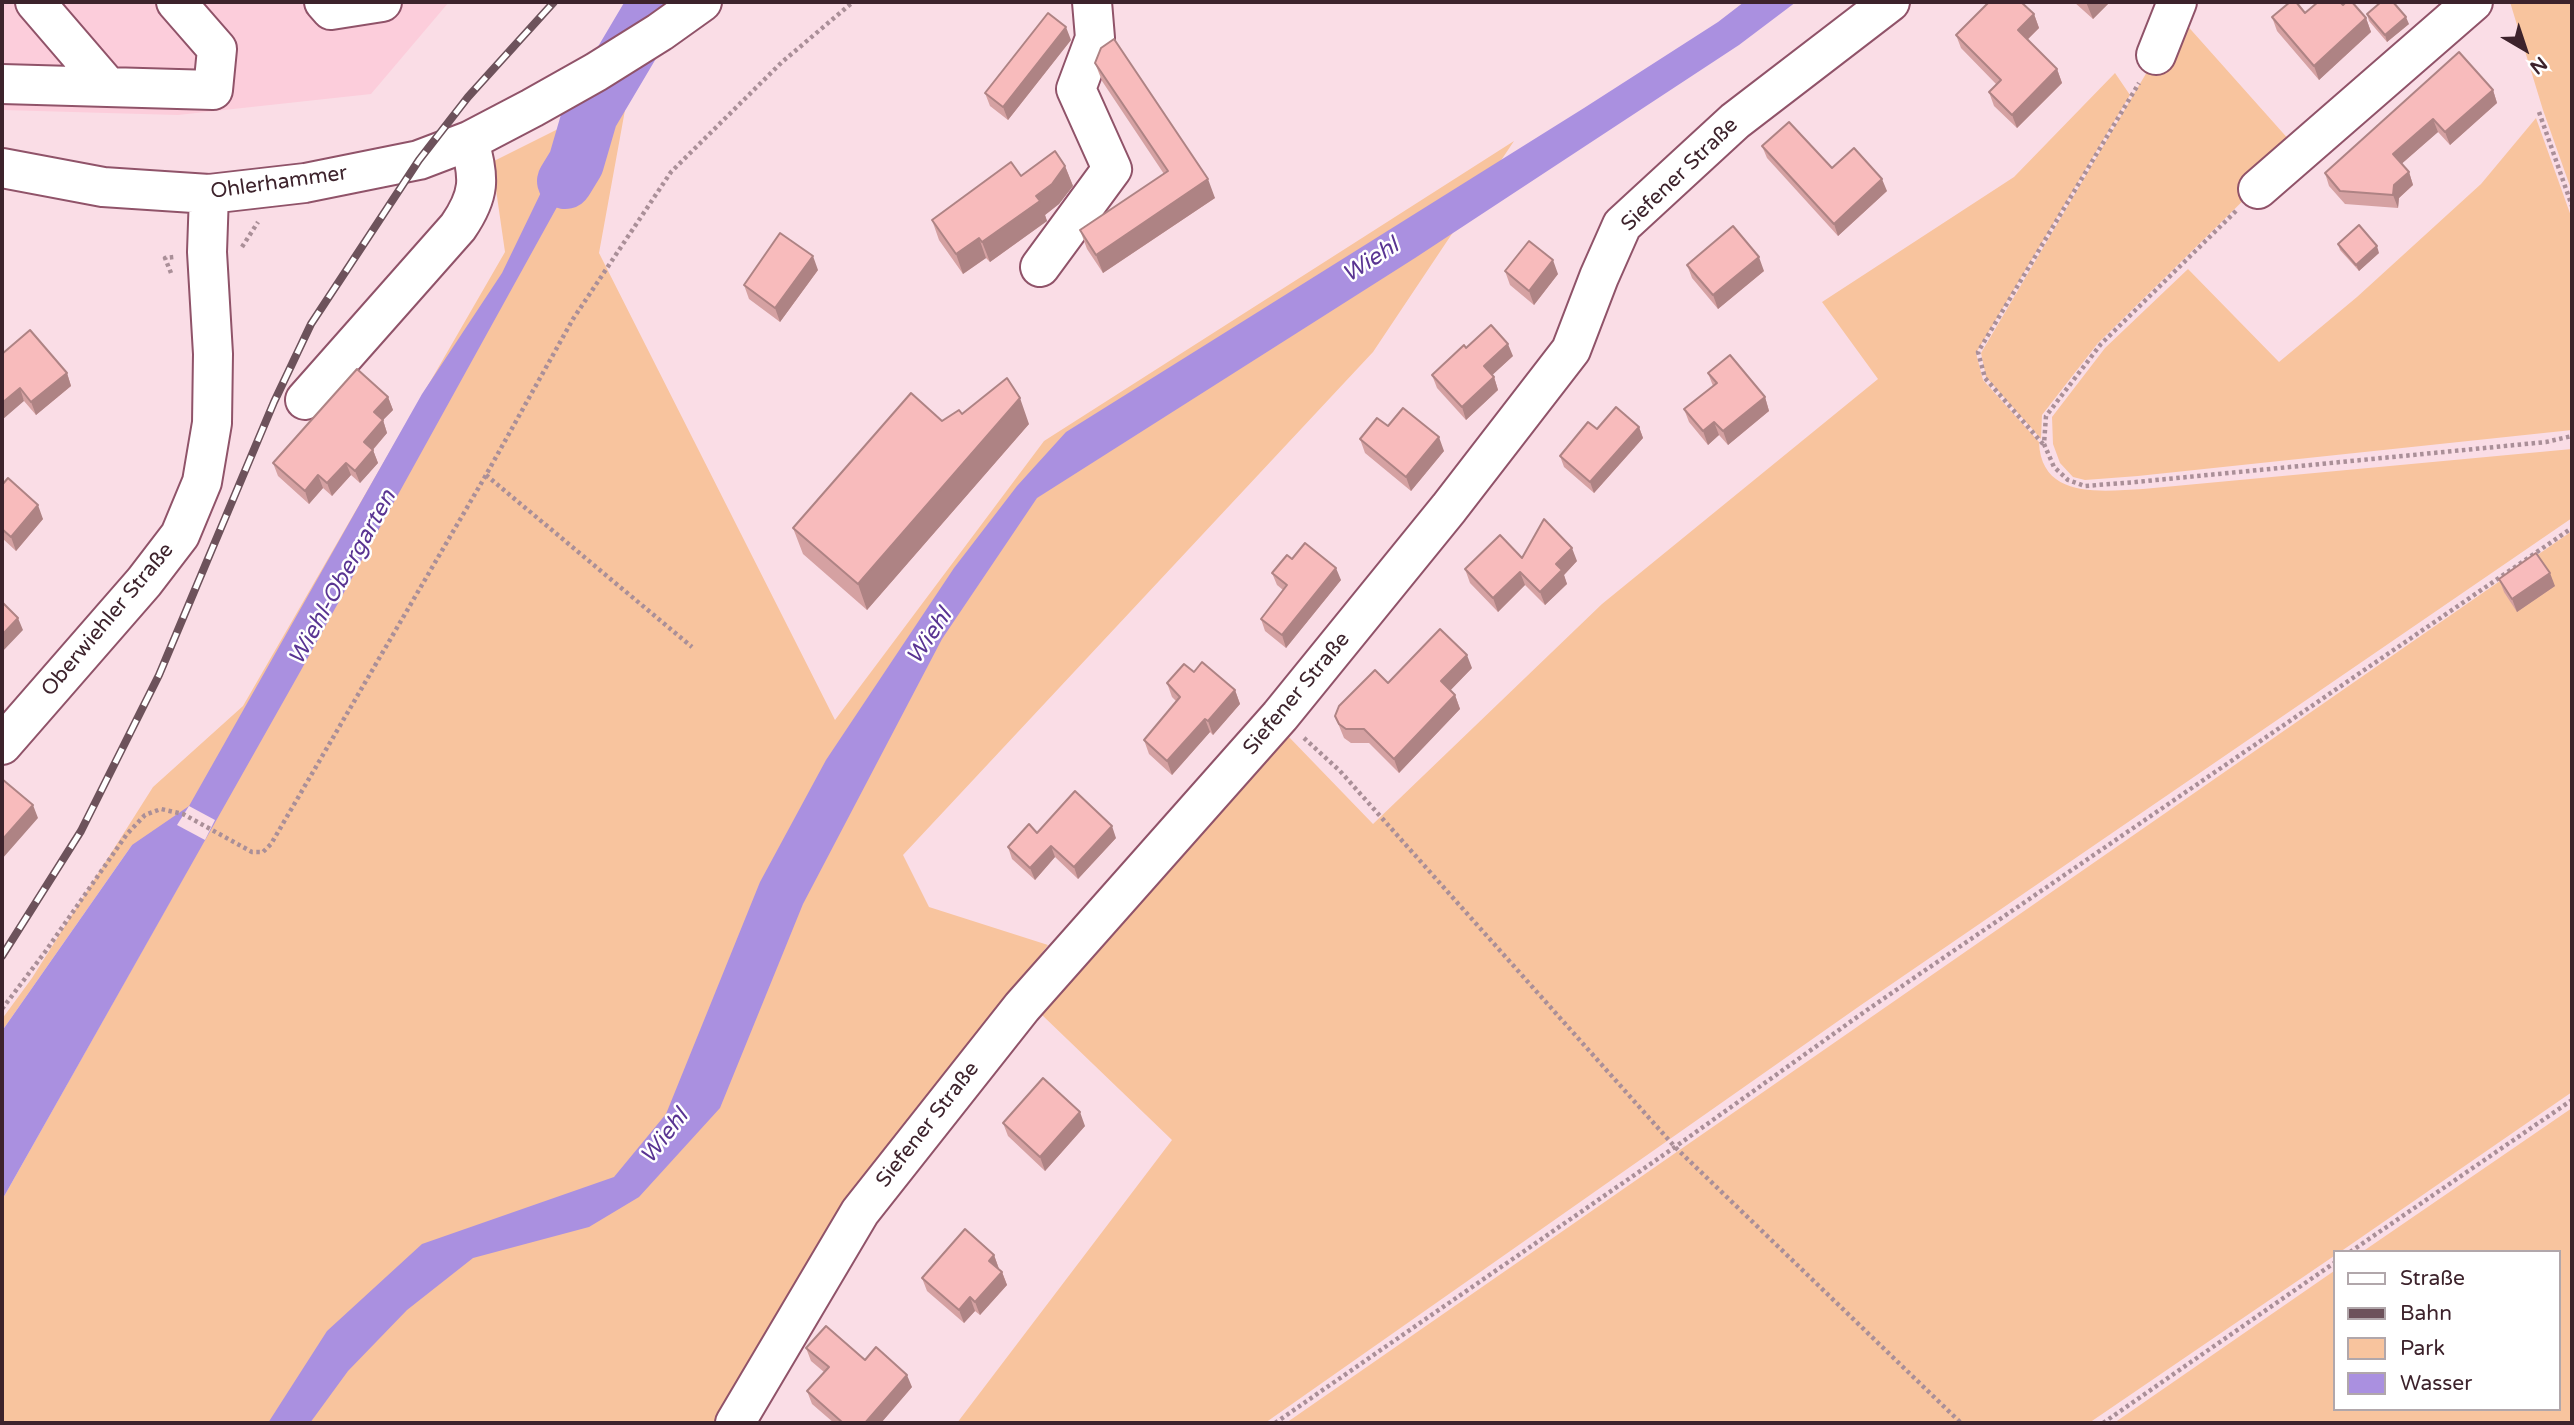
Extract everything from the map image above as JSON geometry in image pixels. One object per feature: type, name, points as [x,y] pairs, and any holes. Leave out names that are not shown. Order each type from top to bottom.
[{"type":"street","points":[[35,2],[108,87]]},
{"type":"street","points":[[2,84],[213,90],[217,49],[176,2]]},
{"type":"street","points":[[324,2],[331,10],[382,2]]},
{"type":"street","name":"Ohlerhammer","points":[[2,168],[103,187],[209,194],[305,183],[419,160],[469,141],[596,72],[702,2]]},
{"type":"street","points":[[1040,267],[1112,169],[1076,89],[1095,38],[1092,2]]},
{"type":"street","name":"Siefener Straße","points":[[735,1423],[860,1212],[1022,1007],[1280,716],[1449,508],[1571,350],[1622,225],[1735,121],[1889,2]]},
{"type":"street","points":[[2156,55],[2177,2]]},
{"type":"street","points":[[2258,189],[2473,2]]},
{"type":"street","points":[[305,400],[458,227],[471,208],[478,188],[469,141]]},
{"type":"street","name":"Oberwiehler Straße","points":[[2,745],[97,638],[166,554],[180,535],[202,482],[212,424],[207,252],[209,194]]},
{"type":"path","points":[[2,1009],[127,834],[145,815],[161,809],[183,814],[252,852],[263,852],[271,844],[486,475],[573,319],[671,172],[782,62],[853,2]]},
{"type":"path","points":[[2156,55],[1978,352],[1985,379],[2044,444],[2054,467],[2068,480],[2085,486],[2546,442],[2572,436]]},
{"type":"path","points":[[2539,112],[2572,206]]},
{"type":"path","points":[[2044,444],[2046,416],[2101,344],[2258,189]]},
{"type":"path","points":[[164,258],[174,279]]},
{"type":"path","points":[[486,475],[692,647]]},
{"type":"path","points":[[1275,1423],[1675,1147],[1878,1002],[2572,528]]},
{"type":"path","points":[[1280,716],[1340,771],[1675,1147],[1961,1423]]},
{"type":"path","points":[[2353,1250],[2572,1100]]},
{"type":"path","points":[[2103,1423],[2332,1264]]},
{"type":"shaded area","points":[[2,2],[449,2],[371,94],[178,115],[2,110]]},
{"type":"green space","points":[[2510,2],[2572,2],[2572,192],[2543,110]]},
{"type":"green space","points":[[2176,13],[2299,151],[2256,188],[2098,343],[2042,415],[2041,439],[1986,377],[1981,353],[2157,55]]},
{"type":"green space","points":[[2115,73],[2130,95],[1976,353],[1983,380],[2039,442],[2042,461],[2050,474],[2062,483],[2077,488],[2110,491],[2572,449],[2572,518],[1861,1005],[1265,1423],[957,1423],[1172,1140],[1041,1014],[1288,736],[1373,824],[1602,604],[1878,379],[1822,302],[2014,177]]},
{"type":"green space","points":[[629,88],[599,253],[835,720],[1044,441],[1514,141],[1373,352],[903,855],[929,907],[1048,945],[844,1213],[735,1423],[2,1423],[2,1200],[186,873],[132,845],[2,1031],[2,1019],[32,978],[153,787],[243,706],[505,252],[492,162],[576,120]]},
{"type":"green space","points":[[2536,118],[2572,219],[2572,430],[2085,480],[2073,477],[2060,463],[2053,444],[2052,417],[2105,348],[2188,269],[2279,362],[2357,297],[2481,184]]},
{"type":"green space","points":[[2572,531],[2572,1092],[2343,1250],[2332,1250],[2332,1257],[2089,1423],[1286,1423]]},
{"type":"green space","points":[[2572,1108],[2572,1423],[2114,1423],[2332,1272],[2332,1411],[2560,1411],[2560,1250],[2365,1250]]},
{"type":"water","points":[[629,2],[660,2],[619,30]]},
{"type":"water","name":"Wiehl","points":[[1744,2],[1796,2],[1739,45],[1415,258],[1037,498],[942,639],[803,904],[720,1108],[639,1197],[589,1227],[473,1258],[407,1310],[348,1371],[310,1423],[268,1423],[327,1331],[422,1244],[614,1177],[666,1114],[760,882],[826,760],[954,568],[1017,486],[1066,432],[1584,108],[1718,22]]},
{"type":"water","points":[[629,88],[599,131],[300,672],[2,1200],[2,1031],[132,845],[189,806],[422,394],[502,273],[576,120]]},
{"type":"pier","points":[[189,806],[215,820],[205,840],[177,825]]},
{"type":"building","points":[[1989,2],[2021,2],[2034,14],[2018,30],[2057,69],[2012,115],[1989,92],[2001,80],[1956,35]]},
{"type":"building","points":[[2290,2],[2296,2],[2305,13],[2318,2],[2340,2],[2343,5],[2352,2],[2366,18],[2314,66],[2272,17]]},
{"type":"building","points":[[2381,2],[2393,2],[2406,17],[2385,35],[2367,14]]},
{"type":"building","points":[[1048,13],[1066,27],[1003,107],[985,93]]},
{"type":"building","points":[[1114,39],[1208,179],[1096,255],[1080,230],[1168,171],[1095,63],[1101,48]]},
{"type":"building","points":[[2459,52],[2493,90],[2445,132],[2433,119],[2393,154],[2409,172],[2394,185],[2393,195],[2340,191],[2325,173]]},
{"type":"building","points":[[1789,122],[1832,168],[1854,148],[1882,179],[1834,224],[1762,146]]},
{"type":"building","points":[[1055,151],[1065,166],[1052,184],[1036,196],[1040,201],[982,242],[979,238],[956,254],[932,220],[1011,162],[1021,176]]},
{"type":"building","points":[[2359,225],[2377,246],[2356,265],[2338,244]]},
{"type":"building","points":[[1733,226],[1759,257],[1713,295],[1687,265]]},
{"type":"building","points":[[780,233],[813,256],[775,308],[744,285]]},
{"type":"building","points":[[1529,241],[1553,260],[1529,291],[1505,271]]},
{"type":"building","points":[[1491,325],[1508,344],[1484,366],[1494,377],[1462,407],[1432,375],[1464,345],[1466,348]]},
{"type":"building","points":[[30,330],[67,373],[31,402],[20,388],[2,403],[2,354]]},
{"type":"building","points":[[1730,355],[1765,397],[1723,431],[1714,422],[1703,431],[1684,409],[1717,383],[1708,373]]},
{"type":"building","points":[[357,369],[388,397],[374,412],[383,420],[364,442],[373,450],[355,471],[346,463],[327,483],[318,475],[305,491],[273,463]]},
{"type":"building","points":[[1007,378],[1020,398],[858,584],[793,528],[911,393],[942,421],[959,410],[962,414]]},
{"type":"building","points":[[1616,407],[1639,427],[1590,482],[1560,456],[1588,422],[1597,429]]},
{"type":"building","points":[[1403,408],[1439,437],[1406,477],[1360,439],[1377,418],[1388,426]]},
{"type":"building","points":[[8,478],[38,505],[11,537],[2,529],[2,485]]},
{"type":"building","points":[[1544,519],[1572,548],[1556,564],[1562,570],[1540,592],[1520,572],[1493,598],[1465,569],[1500,535],[1522,558]]},
{"type":"building","points":[[1305,543],[1336,568],[1282,635],[1261,619],[1287,585],[1272,573],[1287,555],[1292,559]]},
{"type":"building","points":[[2536,553],[2550,573],[2512,599],[2499,579]]},
{"type":"building","points":[[2,602],[18,618],[2,635]]},
{"type":"building","points":[[1440,629],[1467,655],[1441,681],[1455,695],[1394,759],[1364,729],[1346,729],[1339,724],[1335,716],[1339,706],[1375,670],[1388,683]]},
{"type":"building","points":[[1202,662],[1235,690],[1167,761],[1144,740],[1180,697],[1167,683],[1184,664],[1194,672]]},
{"type":"building","points":[[2,779],[33,805],[2,840]]},
{"type":"building","points":[[1075,791],[1112,826],[1074,867],[1051,846],[1030,868],[1008,847],[1029,824],[1037,833]]},
{"type":"building","points":[[1043,1078],[1080,1112],[1040,1157],[1003,1123]]},
{"type":"building","points":[[965,1229],[994,1255],[989,1261],[1002,1272],[975,1302],[970,1297],[959,1310],[922,1278]]},
{"type":"building","points":[[826,1326],[865,1360],[876,1347],[907,1375],[865,1423],[843,1423],[807,1391],[829,1367],[806,1348]]},
{"type":"waterway","name":"Wiehl-Obergarten","points":[[565,181],[576,163],[590,115],[657,2]]},
{"type":"railway","points":[[2,956],[81,831],[159,675],[274,402],[311,324],[419,160],[468,97],[554,2]]}]
